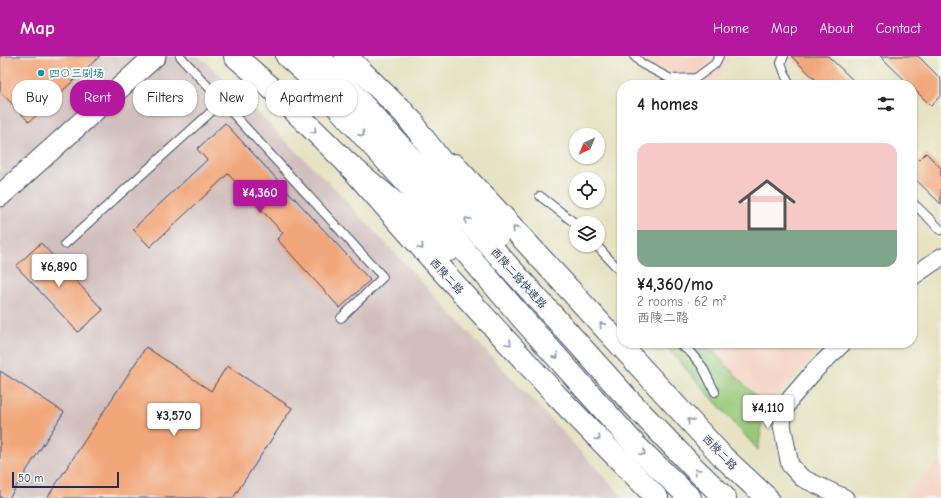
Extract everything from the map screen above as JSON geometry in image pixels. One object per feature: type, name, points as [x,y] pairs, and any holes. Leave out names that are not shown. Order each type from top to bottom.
[{"type":"main road","name":"西陵二路","points":[[235,56],[269,86],[347,163],[437,265],[547,384],[657,498]]},
{"type":"main road","name":"西陵二路快速路","points":[[287,56],[420,183],[696,470],[725,498]]},
{"type":"main road","name":"西陵二路快速路","points":[[316,56],[329,67],[523,318],[636,447],[690,498]]},
{"type":"main road","name":"西陵二路","points":[[346,56],[401,109],[617,341]]},
{"type":"main road","points":[[401,109],[465,193],[628,399]]},
{"type":"main road","points":[[347,163],[427,230],[523,318]]},
{"type":"main road","name":"西陵二路","points":[[624,348],[723,456],[767,498]]},
{"type":"street","points":[[0,196],[155,56]]},
{"type":"street","points":[[917,273],[941,256]]},
{"type":"street","points":[[838,348],[816,369],[791,398],[784,411],[782,425],[790,465],[802,478],[845,498]]},
{"type":"lane","points":[[180,56],[205,83]]},
{"type":"lane","points":[[634,56],[642,64],[671,80],[696,78],[715,64],[719,56]]},
{"type":"lane","points":[[784,56],[781,63],[787,80]]},
{"type":"lane","points":[[65,244],[207,116]]},
{"type":"lane","points":[[235,116],[383,277],[341,318]]},
{"type":"lane","points":[[540,196],[569,219]]},
{"type":"lane","points":[[917,207],[941,230]]},
{"type":"lane","points":[[602,252],[617,268]]},
{"type":"lane","points":[[685,348],[702,366],[715,392]]},
{"type":"shaded area","points":[[0,56],[197,56],[208,64],[224,80],[205,80],[205,116],[258,116],[258,113],[333,187],[624,498],[0,498]]},
{"type":"shaded area","points":[[622,56],[731,56],[717,80],[652,80]]},
{"type":"shaded area","points":[[710,348],[822,348],[765,406]]},
{"type":"shaded area","points":[[941,460],[941,498],[908,498],[904,496]]},
{"type":"green space","points":[[667,348],[710,348],[765,406],[758,450]]},
{"type":"building","name":"四〇三剧场","points":[[0,56],[100,56],[74,80],[70,80],[70,84],[62,91],[62,80],[12,80],[12,104],[0,91]]},
{"type":"building","points":[[791,56],[828,56],[853,80],[816,80]]},
{"type":"building","points":[[880,56],[918,56],[941,79],[941,95],[931,106],[917,92],[917,80],[905,80]]},
{"type":"building","name":"四〇三剧场","points":[[23,116],[35,116],[29,122]]},
{"type":"building","points":[[225,123],[370,280],[340,308],[277,239],[283,233],[228,174],[150,247],[133,229],[207,160],[197,149]]},
{"type":"building","points":[[926,153],[941,168],[941,204],[917,181],[917,162]]},
{"type":"building","points":[[41,243],[103,310],[78,332],[16,266]]},
{"type":"building","points":[[146,347],[211,391],[227,366],[292,408],[233,498],[47,498]]},
{"type":"building","points":[[0,371],[64,412],[9,498],[0,498]]},
{"type":"place","name":"四〇三剧场","points":[[41,73]]}]
